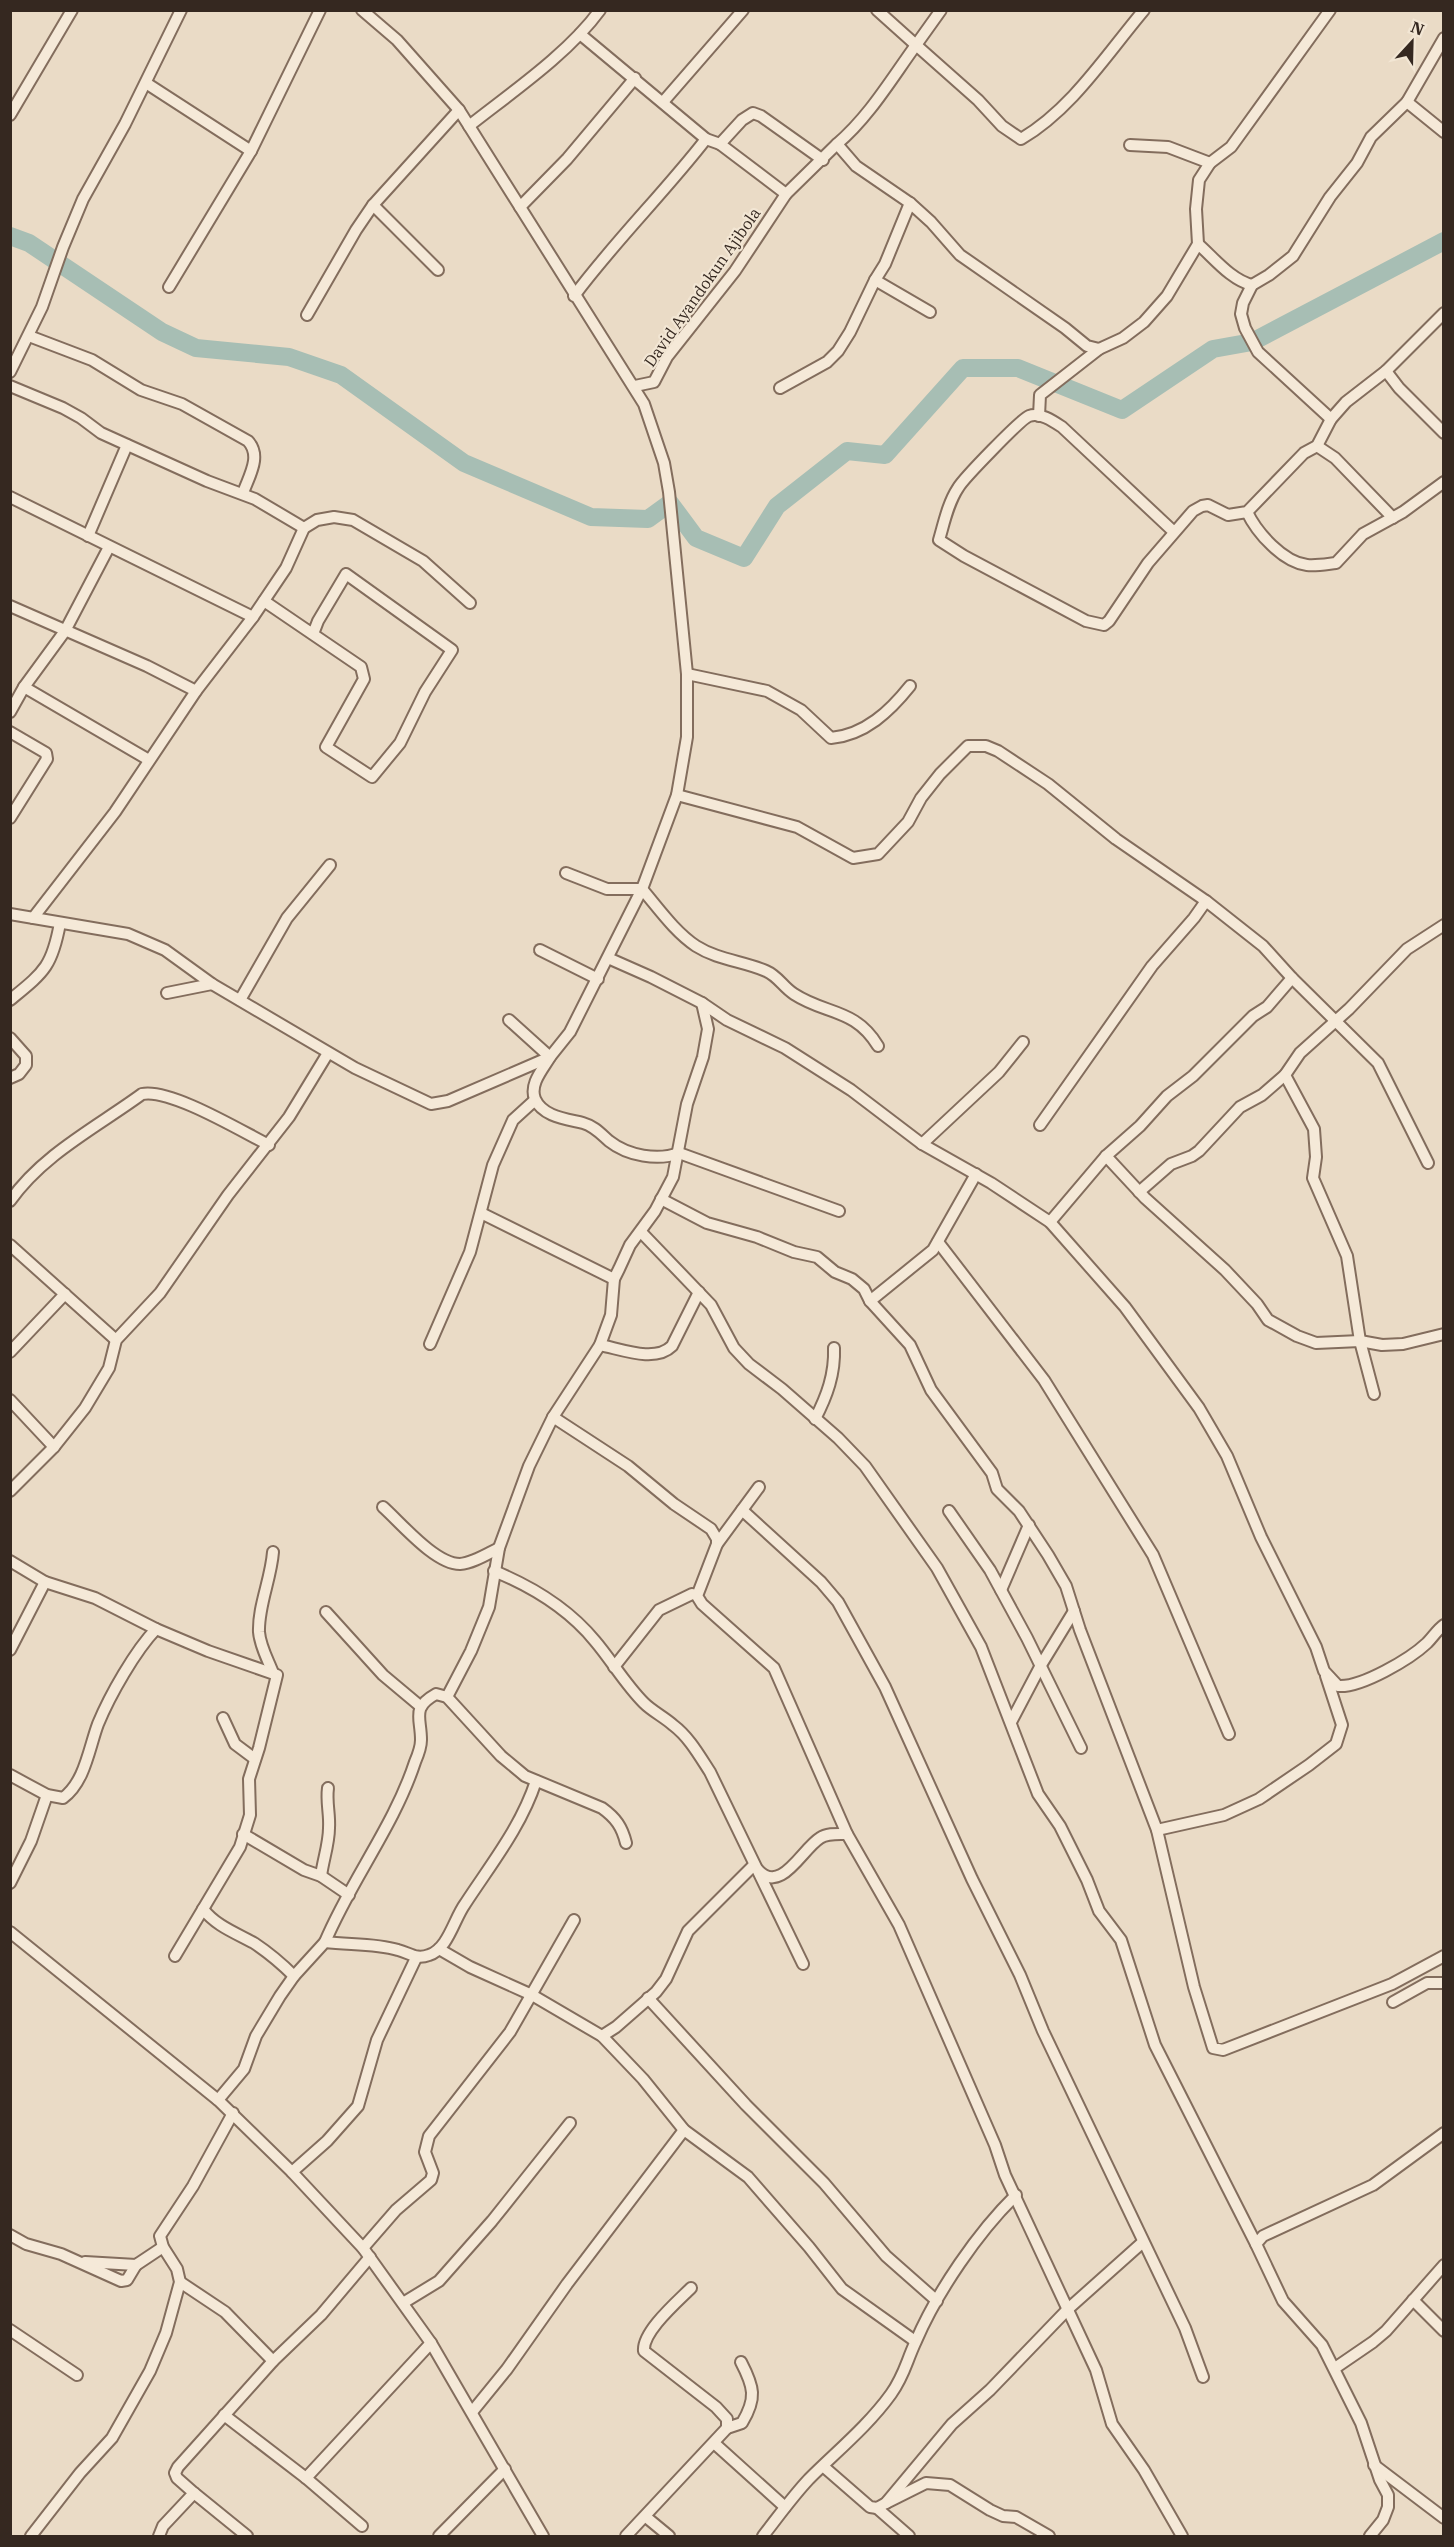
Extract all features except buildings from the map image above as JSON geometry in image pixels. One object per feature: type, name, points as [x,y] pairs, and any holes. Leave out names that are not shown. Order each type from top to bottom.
[{"type":"street","points":[[10,115],[72,10]]},
{"type":"street","points":[[10,372],[29,336],[83,199],[146,83],[181,10]]},
{"type":"street","points":[[169,287],[251,151],[320,10]]},
{"type":"street","points":[[362,10],[397,40],[459,110],[574,296],[635,387],[644,404],[664,463],[669,492],[687,674],[687,737],[677,795],[642,889],[570,1032],[550,1057],[535,1082],[535,1100],[556,1117],[590,1126],[611,1143],[637,1154],[667,1158],[679,1152],[839,1211]]},
{"type":"street","points":[[469,126],[550,62],[580,34],[600,10]]},
{"type":"street","points":[[663,102],[743,10]]},
{"type":"street","points":[[877,10],[978,100],[1002,126],[1021,139],[1038,129],[1090,78],[1144,10]]},
{"type":"street","name":"David Ayandokun Ajibola","points":[[635,387],[654,382],[663,363],[735,271],[786,194],[847,135],[875,101],[940,10]]},
{"type":"street","points":[[1039,416],[1040,395],[1099,349],[1123,338],[1156,310],[1180,276],[1198,244],[1196,209],[1198,180],[1210,163],[1231,147],[1330,10]]},
{"type":"street","points":[[580,34],[706,139],[720,144],[786,194]]},
{"type":"street","points":[[1331,419],[1269,363],[1252,342],[1241,314],[1243,303],[1252,285],[1293,256],[1330,197],[1357,163],[1371,137],[1407,102],[1443,38]]},
{"type":"street","points":[[520,207],[574,150],[635,78]]},
{"type":"street","points":[[146,83],[251,151]]},
{"type":"street","points":[[1407,102],[1443,132]]},
{"type":"street","points":[[307,315],[373,205],[459,110]]},
{"type":"street","points":[[720,144],[742,120],[753,113],[761,116],[823,159]]},
{"type":"street","points":[[574,296],[595,268],[625,237],[706,139]]},
{"type":"street","points":[[837,144],[855,166],[910,203],[931,222],[960,255],[1065,328],[1087,346],[1099,349]]},
{"type":"street","points":[[1130,145],[1168,147],[1210,163]]},
{"type":"street","points":[[780,388],[827,362],[838,351],[885,264],[910,203]]},
{"type":"street","points":[[373,205],[438,270]]},
{"type":"street","points":[[1198,244],[1235,277],[1243,283],[1252,285]]},
{"type":"street","points":[[875,280],[930,312]]},
{"type":"street","points":[[1174,532],[1062,427],[1039,416],[1030,416],[1019,422],[979,467],[966,476],[957,490],[939,540],[964,556],[1086,621],[1104,625],[1110,621],[1148,563],[1193,511],[1202,506],[1208,506],[1228,515],[1247,512],[1304,453],[1317,446],[1331,419],[1346,402],[1386,371],[1443,313]]},
{"type":"street","points":[[29,336],[92,360],[141,390],[182,404],[248,441],[254,447],[256,457],[243,493]]},
{"type":"street","points":[[1386,371],[1399,388],[1443,433]]},
{"type":"street","points":[[10,386],[63,408],[101,433],[127,445],[207,481],[243,493],[304,528]]},
{"type":"street","points":[[88,536],[127,445]]},
{"type":"street","points":[[1317,446],[1335,458],[1393,518]]},
{"type":"street","points":[[1247,512],[1253,524],[1287,556],[1306,565],[1336,563],[1363,534],[1393,518],[1443,482]]},
{"type":"street","points":[[10,497],[254,617]]},
{"type":"street","points":[[33,918],[115,812],[196,691],[254,617],[286,568],[304,528],[317,520],[334,517],[353,520],[423,561],[470,603]]},
{"type":"street","points":[[10,712],[24,687],[65,630],[110,547]]},
{"type":"street","points":[[264,601],[361,667],[364,679],[326,747],[372,777],[400,743],[425,692],[452,650],[346,574],[318,621],[313,634]]},
{"type":"street","points":[[10,606],[147,666],[196,691]]},
{"type":"street","points":[[301,626],[318,621]]},
{"type":"street","points":[[687,674],[767,691],[801,710],[831,738],[854,733],[867,727],[892,708],[910,686]]},
{"type":"street","points":[[24,687],[148,760]]},
{"type":"street","points":[[10,732],[46,753],[47,759],[10,818]]},
{"type":"street","points":[[677,795],[797,827],[853,858],[879,854],[902,829],[921,798],[956,757],[968,746],[986,746],[1048,784],[1116,839],[1206,901],[1263,946],[1378,1063],[1428,1163]]},
{"type":"street","points":[[240,1000],[287,918],[330,865]]},
{"type":"street","points":[[566,873],[607,889],[642,889],[676,929],[694,945],[721,958],[767,972],[778,978],[794,994],[848,1016],[867,1030],[878,1046]]},
{"type":"street","points":[[1040,1125],[1152,966],[1206,901]]},
{"type":"street","points":[[10,914],[128,934],[165,950],[212,984],[328,1053],[393,1088],[431,1104],[448,1101],[550,1057]]},
{"type":"street","points":[[10,1000],[41,975],[53,957],[60,923]]},
{"type":"street","points":[[1139,1192],[1171,1164],[1199,1151],[1240,1107],[1269,1090],[1285,1075],[1300,1053],[1407,949],[1443,926]]},
{"type":"street","points":[[540,950],[597,979]]},
{"type":"street","points":[[608,958],[702,1003],[727,1020],[785,1048],[817,1067],[922,1144],[976,1174],[1050,1222],[1125,1308],[1198,1408],[1227,1456],[1261,1538],[1316,1647],[1342,1725],[1336,1744],[1309,1765],[1250,1803],[1224,1815],[1157,1830]]},
{"type":"street","points":[[1050,1222],[1106,1155],[1140,1126],[1167,1096],[1193,1076],[1253,1016],[1268,1007],[1292,978]]},
{"type":"street","points":[[167,993],[212,984]]},
{"type":"street","points":[[447,1697],[471,1652],[489,1607],[499,1548],[528,1466],[553,1417],[600,1345],[610,1315],[614,1279],[630,1245],[662,1199],[673,1177],[683,1124],[703,1057],[708,1029],[702,1003]]},
{"type":"street","points":[[509,1020],[550,1057]]},
{"type":"street","points":[[10,1038],[26,1056],[26,1065],[19,1074],[10,1078]]},
{"type":"street","points":[[922,1144],[999,1072],[1023,1042]]},
{"type":"street","points":[[10,1491],[54,1447],[98,1389],[109,1368],[116,1340],[160,1293],[228,1195],[268,1145],[328,1053]]},
{"type":"street","points":[[1285,1075],[1314,1130],[1316,1157],[1313,1178],[1347,1256],[1360,1341],[1374,1394]]},
{"type":"street","points":[[10,1201],[46,1161],[142,1094],[153,1092],[203,1112],[268,1145]]},
{"type":"street","points":[[430,1344],[470,1252],[493,1165],[513,1120],[535,1100]]},
{"type":"street","points":[[1106,1155],[1139,1192],[1225,1270],[1257,1304],[1268,1320],[1297,1336],[1316,1343],[1360,1341],[1382,1345],[1403,1344],[1443,1334]]},
{"type":"street","points":[[870,1301],[933,1250],[976,1174]]},
{"type":"street","points":[[662,1199],[707,1223],[757,1237],[794,1252],[817,1257],[835,1272],[852,1279],[864,1289],[870,1301],[910,1345],[930,1390],[992,1473],[998,1489],[1019,1510],[1066,1586],[1157,1830],[1194,1987],[1213,2048],[1223,2050],[1392,1984],[1443,1956]]},
{"type":"street","points":[[481,1213],[614,1279]]},
{"type":"street","points":[[641,1232],[711,1305],[734,1348],[757,1372],[782,1389],[865,1466],[937,1568],[981,1647],[1038,1794],[1060,1826],[1087,1880],[1099,1911],[1121,1940],[1155,2045],[1283,2301],[1322,2345],[1361,2423],[1374,2464],[1388,2495],[1388,2507],[1383,2520],[1370,2536]]},
{"type":"street","points":[[938,1242],[1044,1380],[1153,1555],[1229,1734]]},
{"type":"street","points":[[10,1245],[116,1340]]},
{"type":"street","points":[[600,1345],[656,1355],[666,1352],[672,1346],[699,1292]]},
{"type":"street","points":[[10,1352],[65,1294]]},
{"type":"street","points":[[816,1419],[832,1377],[834,1348]]},
{"type":"street","points":[[10,1400],[54,1447]]},
{"type":"street","points":[[553,1417],[628,1466],[674,1504],[711,1529],[717,1539],[717,1544]]},
{"type":"street","points":[[759,1487],[717,1544],[697,1596],[702,1604],[774,1668],[847,1834],[899,1925],[995,2145],[1005,2175],[1096,2370],[1112,2424],[1144,2470],[1182,2536]]},
{"type":"street","points":[[382,1507],[439,1558],[459,1564],[473,1561],[499,1548]]},
{"type":"street","points":[[742,1510],[821,1582],[838,1602],[885,1687],[972,1879],[1020,1975],[1043,2031],[1185,2328],[1203,2377]]},
{"type":"street","points":[[949,1511],[990,1570],[1041,1665],[1081,1748]]},
{"type":"street","points":[[1001,1590],[1029,1526]]},
{"type":"street","points":[[176,1956],[240,1847],[250,1815],[249,1779],[277,1675],[273,1672],[261,1644],[259,1632],[262,1606],[272,1574],[273,1552]]},
{"type":"street","points":[[10,1562],[45,1582],[95,1598],[156,1629],[208,1651],[273,1672]]},
{"type":"street","points":[[494,1571],[527,1585],[562,1608],[595,1641],[645,1705],[675,1726],[691,1743],[710,1772],[803,1964]]},
{"type":"street","points":[[10,1650],[45,1582]]},
{"type":"street","points":[[614,1666],[660,1610],[692,1594]]},
{"type":"street","points":[[1011,1722],[1041,1665],[1074,1611]]},
{"type":"street","points":[[326,1612],[383,1675],[420,1706]]},
{"type":"street","points":[[1324,1671],[1338,1686],[1350,1687],[1403,1659],[1427,1643],[1443,1625]]},
{"type":"street","points":[[10,1775],[47,1794],[63,1798],[71,1792],[85,1765],[99,1723],[114,1691],[146,1640],[156,1629]]},
{"type":"street","points":[[218,2100],[244,2069],[256,2037],[294,1976],[325,1942],[337,1914],[404,1794],[421,1744],[418,1718],[420,1706],[425,1700],[436,1694],[447,1697],[501,1756],[525,1776],[603,1808],[612,1815],[622,1829],[626,1843]]},
{"type":"street","points":[[223,1718],[235,1744],[255,1759]]},
{"type":"street","points":[[325,1942],[371,1945],[399,1950],[416,1958],[430,1955],[439,1949],[463,1906],[493,1865],[521,1817],[536,1781]]},
{"type":"street","points":[[321,1876],[328,1840],[326,1801],[328,1788]]},
{"type":"street","points":[[10,1883],[31,1841],[47,1794]]},
{"type":"street","points":[[243,1834],[304,1870],[321,1876],[349,1895]]},
{"type":"street","points":[[754,1865],[770,1878],[781,1877],[820,1837],[847,1834]]},
{"type":"street","points":[[602,2036],[616,2027],[666,1979],[688,1931],[754,1865]]},
{"type":"street","points":[[203,1909],[232,1932],[276,1958],[294,1976]]},
{"type":"street","points":[[247,2536],[194,2493],[177,2478],[175,2473],[273,2361],[321,2314],[396,2210],[431,2180],[434,2173],[425,2152],[429,2136],[510,2032],[574,1920]]},
{"type":"street","points":[[10,1932],[233,2113],[292,2172],[366,2253],[431,2343],[543,2536]]},
{"type":"street","points":[[439,1949],[470,1967],[532,1995],[602,2036],[643,2079],[684,2130],[748,2177],[842,2289],[915,2342]]},
{"type":"street","points":[[292,2172],[327,2141],[358,2106],[377,2040],[416,1958]]},
{"type":"street","points":[[1393,2002],[1427,1983],[1443,1983]]},
{"type":"street","points":[[648,1998],[746,2105],[824,2182],[886,2256],[937,2301]]},
{"type":"street","points":[[31,2536],[112,2438],[150,2371],[166,2333],[180,2282],[177,2269],[163,2247],[160,2236],[165,2225],[193,2186],[233,2113]]},
{"type":"street","points":[[403,2303],[439,2281],[492,2221],[570,2123]]},
{"type":"street","points":[[472,2412],[507,2369],[567,2284],[684,2130]]},
{"type":"street","points":[[1256,2244],[1263,2236],[1373,2185],[1443,2133]]},
{"type":"street","points":[[763,2536],[809,2479],[824,2467],[890,2396],[907,2370],[915,2342],[937,2301],[981,2233],[1016,2195]]},
{"type":"street","points":[[10,2235],[26,2244],[61,2254],[121,2281],[127,2280],[136,2265],[163,2247]]},
{"type":"street","points":[[882,2506],[952,2424],[990,2390],[1068,2309],[1143,2242]]},
{"type":"street","points":[[79,2262],[136,2265]]},
{"type":"street","points":[[1335,2368],[1373,2342],[1443,2265]]},
{"type":"street","points":[[180,2282],[225,2312],[273,2361]]},
{"type":"street","points":[[690,2288],[648,2334],[643,2344],[644,2351],[716,2407],[727,2419],[727,2428]]},
{"type":"street","points":[[1413,2300],[1443,2331]]},
{"type":"street","points":[[10,2330],[77,2375]]},
{"type":"street","points":[[306,2478],[431,2343]]},
{"type":"street","points":[[626,2536],[727,2428],[742,2423],[753,2402],[748,2376],[741,2362]]},
{"type":"street","points":[[224,2415],[306,2478],[362,2526]]},
{"type":"street","points":[[714,2444],[785,2507]]},
{"type":"street","points":[[1374,2464],[1443,2518]]},
{"type":"street","points":[[824,2467],[870,2507],[882,2506],[926,2483],[950,2485],[990,2510],[1002,2516],[1016,2517],[1050,2536]]},
{"type":"street","points":[[439,2536],[505,2469]]},
{"type":"street","points":[[159,2536],[163,2526],[194,2493]]},
{"type":"street","points":[[882,2506],[909,2536]]},
{"type":"street","points":[[646,2517],[669,2536]]},
{"type":"waterway","points":[[10,236],[29,243],[162,332],[196,348],[289,357],[341,375],[464,463],[591,517],[648,519],[670,503],[696,538],[744,558],[777,506],[847,451],[885,455],[963,368],[1018,368],[1122,410],[1213,349],[1252,342],[1444,241]]}]
